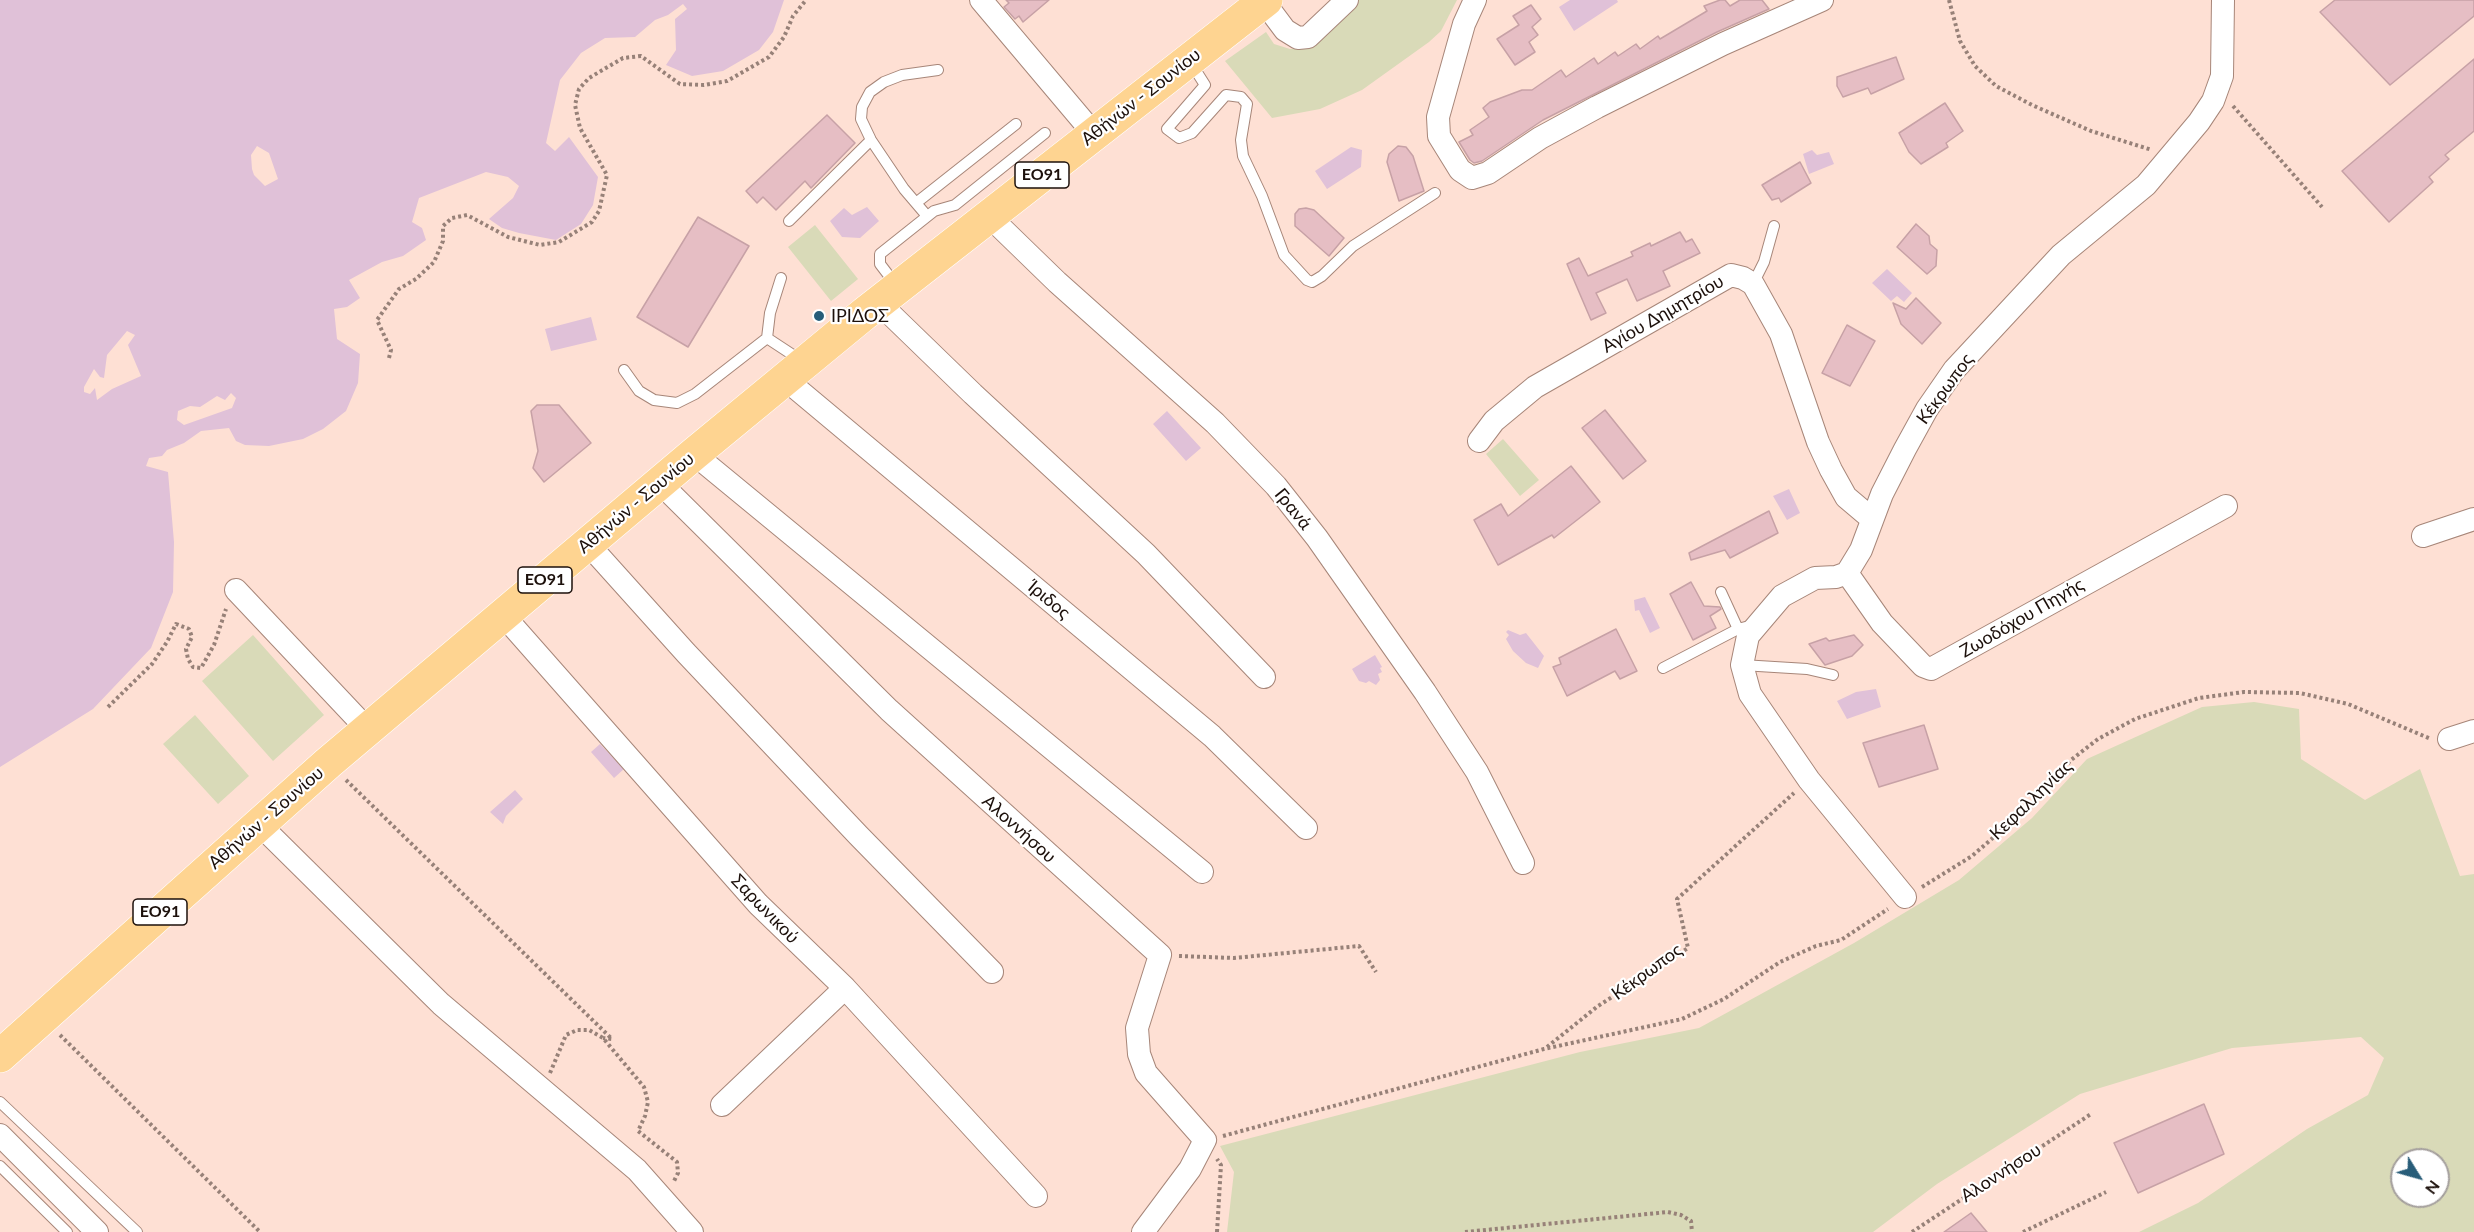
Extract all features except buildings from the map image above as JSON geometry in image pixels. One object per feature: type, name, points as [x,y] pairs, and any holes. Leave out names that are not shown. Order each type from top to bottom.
[{"type":"main road","name":"Αθήνών - Σουνίου","points":[[0,1056],[328,762],[694,454],[888,295],[1265,1]]},
{"type":"street","points":[[981,0],[1094,134]]},
{"type":"street","points":[[1265,1],[1285,30],[1298,38],[1308,37],[1347,0]]},
{"type":"street","points":[[1475,0],[1464,24],[1438,117],[1439,136],[1460,170],[1472,178],[1488,173],[1540,138],[1723,44],[1791,6],[1822,0]]},
{"type":"street","name":"Κέκρωπος","points":[[1847,573],[1861,550],[1882,494],[1927,409],[1954,370],[2061,255],[2146,185],[2199,122],[2218,90],[2222,76],[2223,0]]},
{"type":"street","name":"Γρανά","points":[[989,216],[1050,275],[1215,423],[1276,486],[1317,538],[1425,692],[1477,772],[1522,863]]},
{"type":"street","name":"Αγίου Δημητρίου","points":[[1479,441],[1494,421],[1534,387],[1647,325],[1717,281],[1731,275],[1754,284],[1781,334],[1818,442],[1831,470],[1846,497],[1872,519]]},
{"type":"street","points":[[888,295],[973,394],[1146,554],[1264,677]]},
{"type":"street","name":"Ίριδος","points":[[795,371],[1212,736],[1306,828]]},
{"type":"street","points":[[694,454],[1202,872]]},
{"type":"street","name":"Αλοννήσου","points":[[660,483],[889,710],[1160,955]]},
{"type":"street","name":"Ζωοδόχου Πηγής","points":[[1847,573],[1882,623],[1923,666],[1931,669],[2226,506]]},
{"type":"street","points":[[2423,536],[2474,519]]},
{"type":"street","points":[[588,544],[826,801],[992,972]]},
{"type":"street","points":[[1847,573],[1836,577],[1815,578],[1782,596],[1747,627],[1748,636],[1742,665],[1750,694],[1809,780],[1905,897]]},
{"type":"street","points":[[236,590],[368,730]]},
{"type":"street","name":"Σαρωνικού","points":[[503,615],[758,904],[845,988],[1036,1196]]},
{"type":"street","points":[[2449,739],[2474,731]]},
{"type":"street","points":[[258,824],[441,1004],[637,1170],[692,1232]]},
{"type":"street","points":[[1143,1232],[1190,1169],[1205,1140],[1146,1072],[1139,1054],[1137,1028],[1160,955]]},
{"type":"street","points":[[722,1105],[845,988]]},
{"type":"street","points":[[0,1135],[97,1232]]},
{"type":"lane","points":[[1188,60],[1205,85],[1167,129],[1179,138],[1192,133],[1226,95],[1241,97],[1247,104],[1241,140],[1243,156],[1262,196],[1284,255],[1307,280],[1312,282],[1322,276],[1353,246],[1435,193]]},
{"type":"lane","points":[[927,216],[871,140],[861,119],[862,106],[870,92],[884,82],[902,75],[938,70]]},
{"type":"lane","points":[[916,203],[1017,124]]},
{"type":"lane","points":[[888,295],[880,264],[880,254],[934,211],[956,205],[1045,133]]},
{"type":"lane","points":[[789,221],[871,140]]},
{"type":"lane","points":[[1754,284],[1764,262],[1774,226]]},
{"type":"lane","points":[[624,370],[646,397],[666,403],[677,403],[695,394],[767,338],[770,313],[781,278]]},
{"type":"lane","points":[[767,338],[795,371]]},
{"type":"lane","points":[[1663,668],[1747,627],[1721,592]]},
{"type":"lane","points":[[1742,665],[1807,669],[1833,675]]},
{"type":"lane","points":[[0,1102],[137,1232]]},
{"type":"lane","points":[[0,1166],[67,1232]]},
{"type":"path","points":[[389,358],[392,350],[376,320],[399,289],[416,279],[434,262],[443,241],[443,226],[452,218],[467,215],[508,237],[540,245],[559,242],[592,222],[599,211],[607,175],[580,128],[575,105],[579,89],[589,78],[623,58],[641,56],[680,84],[704,85],[727,81],[769,57],[784,37],[793,16],[806,0]]},
{"type":"path","points":[[1949,0],[1960,41],[1975,66],[1996,86],[2091,131],[2171,156]]},
{"type":"path","points":[[2218,90],[2322,207]]},
{"type":"path","points":[[108,707],[153,664],[168,642],[176,624],[189,629],[192,637],[186,649],[188,659],[193,667],[201,668],[214,645],[227,603],[236,590]]},
{"type":"path","name":"Κεφαλληνίας","points":[[1205,1140],[1252,1130],[1544,1049],[1682,1019],[1724,999],[1780,962],[1816,946],[1841,940],[1972,856],[2031,806],[2071,760],[2098,739],[2134,719],[2199,698],[2244,692],[2300,693],[2348,704],[2436,741],[2449,739]]},
{"type":"path","points":[[328,762],[612,1039],[603,1038]]},
{"type":"path","name":"Κέκρωπος","points":[[1544,1049],[1598,1006],[1688,948],[1677,899],[1702,873],[1809,780]]},
{"type":"path","points":[[1160,955],[1234,958],[1359,946],[1376,972]]},
{"type":"path","points":[[42,1017],[260,1232]]},
{"type":"path","points":[[540,1089],[566,1035],[577,1030],[589,1030],[603,1038],[644,1087],[648,1102],[638,1131],[677,1162],[678,1173],[663,1200]]},
{"type":"path","name":"Αλοννήσου","points":[[1912,1232],[2091,1114]]},
{"type":"path","points":[[1205,1140],[1221,1165],[1217,1232]]},
{"type":"path","points":[[2023,1232],[2106,1192]]},
{"type":"path","points":[[1466,1232],[1668,1212],[1681,1215],[1690,1221],[1692,1232]]},
{"type":"green space","points":[[1359,0],[1457,0],[1441,31],[1429,42],[1362,90],[1320,109],[1272,118],[1225,61],[1266,32],[1274,44],[1290,49],[1306,48]]},
{"type":"green space","points":[[815,225],[858,279],[831,301],[788,247]]},
{"type":"green space","points":[[1503,439],[1539,480],[1520,496],[1486,454]]},
{"type":"green space","points":[[253,635],[324,715],[273,761],[202,681]]},
{"type":"green space","points":[[2254,702],[2299,709],[2301,759],[2365,800],[2420,769],[2460,876],[2474,874],[2474,1232],[2139,1232],[2198,1203],[2307,1129],[2368,1095],[2384,1058],[2361,1037],[2232,1048],[2080,1094],[1937,1184],[1873,1232],[1227,1232],[1234,1172],[1220,1146],[1580,1052],[1699,1028],[1854,943],[1959,880],[2032,818],[2087,759],[2202,707]]},
{"type":"green space","points":[[195,715],[249,776],[218,804],[163,744]]},
{"type":"shaded area","points":[[0,0],[784,0],[773,32],[759,50],[723,71],[692,76],[666,65],[676,50],[675,19],[687,9],[683,4],[668,15],[655,20],[635,37],[605,38],[581,53],[560,80],[546,143],[555,151],[569,137],[598,177],[593,205],[581,224],[556,240],[502,228],[489,219],[513,198],[519,186],[508,177],[486,172],[419,198],[412,222],[422,228],[426,240],[403,256],[382,262],[349,280],[360,298],[347,307],[334,309],[337,339],[360,354],[358,383],[346,411],[323,429],[303,439],[269,446],[245,445],[236,441],[229,428],[201,431],[184,443],[167,450],[162,456],[149,458],[146,466],[168,472],[174,542],[173,592],[151,648],[93,709],[0,767]],"holes":[[[257,146],[269,153],[278,179],[265,186],[254,175],[252,169],[251,155]],[[127,331],[135,335],[128,345],[141,376],[112,389],[97,400],[95,388],[90,394],[84,392],[84,387],[94,369],[100,377],[104,378],[107,355]],[[231,393],[236,398],[232,408],[184,425],[177,420],[178,411],[190,406],[200,407],[217,396],[225,400]]]},
{"type":"shaded area","points":[[1570,0],[1617,0],[1618,2],[1574,31],[1559,7]]},
{"type":"shaded area","points":[[1351,147],[1362,150],[1361,167],[1327,189],[1315,171]]},
{"type":"shaded area","points":[[1812,150],[1817,155],[1829,152],[1834,164],[1809,174],[1803,154]]},
{"type":"shaded area","points":[[867,207],[879,221],[860,238],[842,237],[830,221],[844,208],[852,215]]},
{"type":"shaded area","points":[[1887,269],[1912,293],[1904,302],[1897,296],[1891,301],[1872,283]]},
{"type":"shaded area","points":[[591,317],[597,340],[551,351],[545,329]]},
{"type":"shaded area","points":[[1167,411],[1201,448],[1186,461],[1153,424]]},
{"type":"shaded area","points":[[1789,489],[1800,513],[1787,520],[1773,496]]},
{"type":"shaded area","points":[[1645,597],[1660,628],[1650,633],[1639,610],[1635,611],[1634,600]]},
{"type":"shaded area","points":[[1508,630],[1520,635],[1526,633],[1544,656],[1538,668],[1526,663],[1513,651],[1506,639],[1509,635],[1506,632]]},
{"type":"shaded area","points":[[1375,655],[1382,667],[1380,668],[1382,672],[1378,674],[1380,680],[1376,685],[1369,681],[1366,683],[1359,681],[1352,669]]},
{"type":"shaded area","points":[[1876,689],[1881,707],[1847,719],[1837,701],[1856,692]]},
{"type":"shaded area","points":[[600,744],[624,769],[614,778],[591,752]]},
{"type":"shaded area","points":[[515,790],[523,799],[506,816],[503,824],[490,812]]},
{"type":"place","name":"ΙΡΙΔΟΣ","points":[[819,316]]}]
